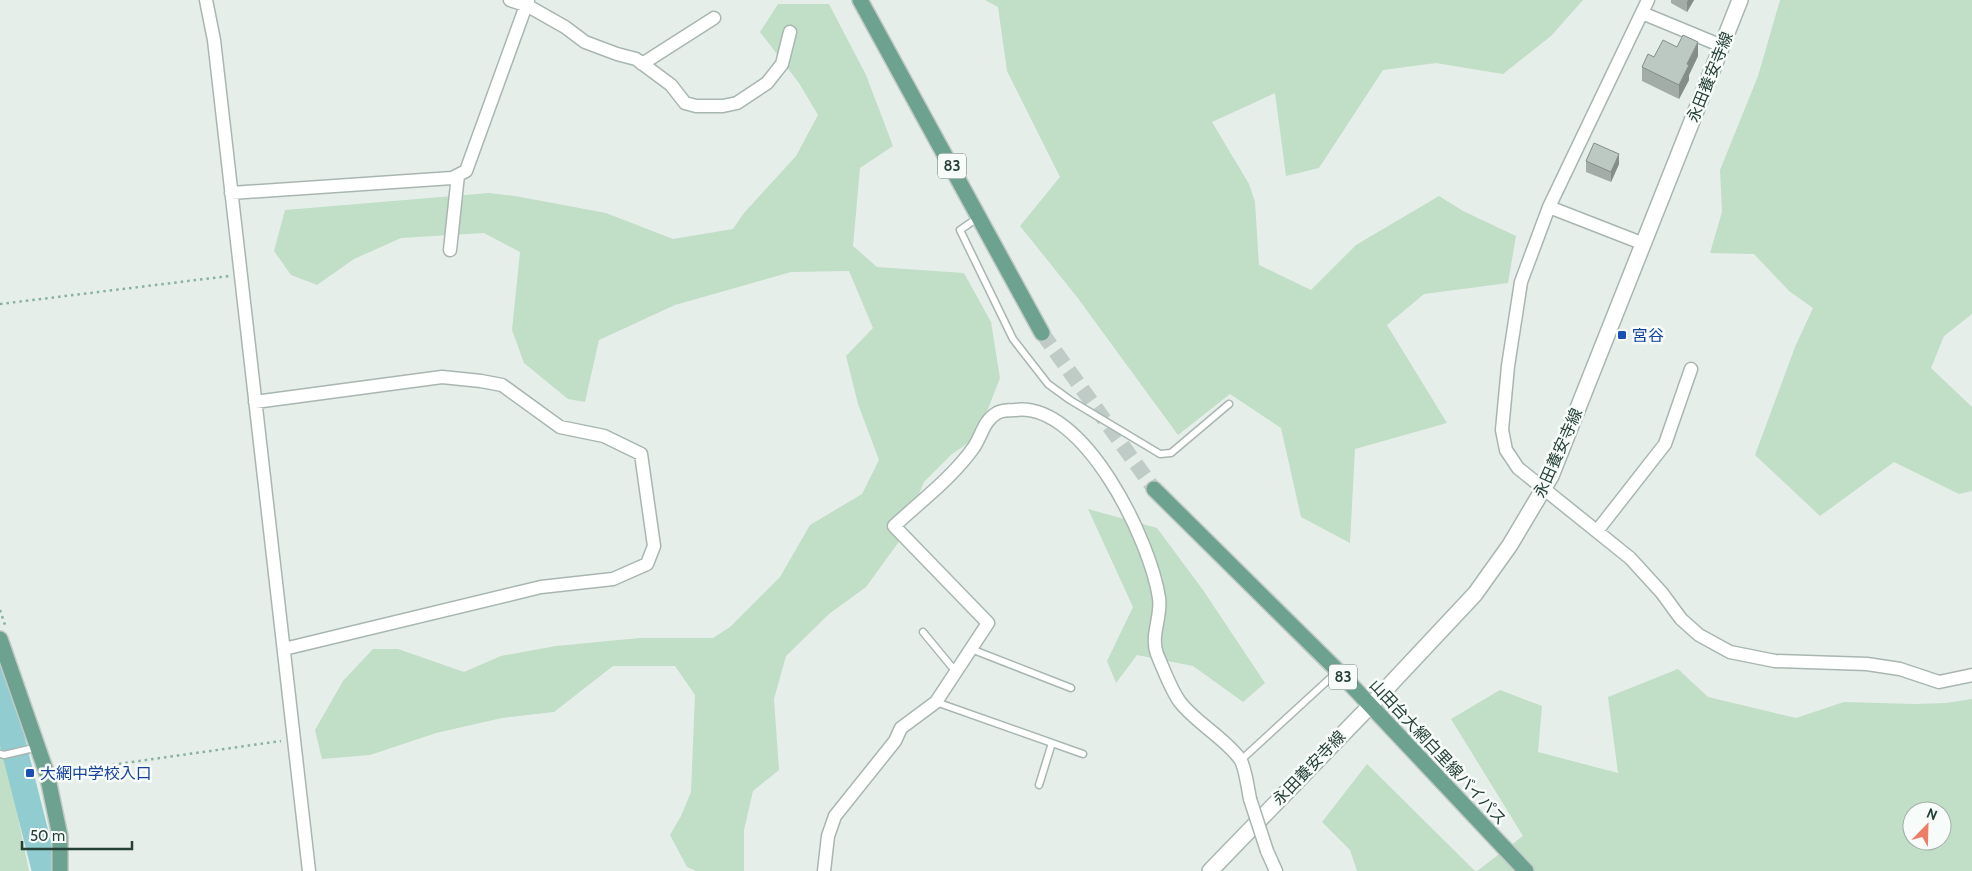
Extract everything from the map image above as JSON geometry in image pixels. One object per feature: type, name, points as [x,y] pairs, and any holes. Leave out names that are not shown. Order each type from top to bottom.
[{"type":"main road","name":"83","points":[[860,0],[1042,333]]},
{"type":"main road","name":"山田台大網白里線バイパス","points":[[1154,489],[1338,671],[1526,871]]},
{"type":"main road","points":[[0,639],[47,774],[60,836],[60,871]]},
{"type":"street","points":[[206,0],[214,40],[309,871]]},
{"type":"street","points":[[510,0],[528,3],[585,42],[636,59],[670,84],[685,103],[696,106],[737,104],[766,83],[776,74],[782,64],[790,32]]},
{"type":"street","points":[[1648,0],[1549,206],[1522,282],[1508,366],[1502,430],[1506,450],[1518,468],[1630,558],[1662,593],[1682,619],[1699,635],[1730,652],[1775,660],[1868,664],[1900,669],[1939,682],[1972,675]]},
{"type":"street","name":"永田養安寺線","points":[[1210,871],[1476,594],[1510,545],[1544,488],[1644,244],[1740,0]]},
{"type":"street","points":[[231,193],[452,178],[466,171],[528,3]]},
{"type":"street","points":[[1642,13],[1722,46]]},
{"type":"street","points":[[642,64],[714,18]]},
{"type":"street","points":[[450,250],[458,175]]},
{"type":"street","points":[[1549,206],[1644,244]]},
{"type":"street","points":[[1597,531],[1665,444],[1691,369]]},
{"type":"street","points":[[255,402],[442,377],[502,385],[560,427],[604,436],[641,454],[654,546],[647,564],[613,579],[541,587],[284,649]]},
{"type":"street","points":[[824,871],[828,836],[835,816],[895,741],[901,728],[936,702],[988,624],[894,526],[958,468],[992,417],[998,412],[1026,408],[1046,414],[1069,430],[1088,448],[1124,500],[1150,557],[1160,600],[1156,651],[1179,701],[1241,760],[1250,799],[1276,871]]},
{"type":"lane","points":[[980,217],[960,230],[1013,339],[1048,384],[1070,400],[1160,454],[1171,453],[1229,404]]},
{"type":"lane","points":[[923,632],[956,672]]},
{"type":"lane","points":[[971,649],[1071,688]]},
{"type":"lane","points":[[1241,760],[1338,671]]},
{"type":"lane","points":[[936,702],[1083,754]]},
{"type":"lane","points":[[1039,786],[1052,743]]},
{"type":"lane","points":[[0,754],[4,755],[38,747]]},
{"type":"path","points":[[0,304],[241,275]]},
{"type":"path","points":[[47,774],[294,739]]},
{"type":"green space","points":[[985,0],[1583,0],[1551,36],[1503,74],[1436,63],[1383,70],[1319,168],[1286,176],[1275,93],[1212,122],[1249,184],[1255,202],[1259,265],[1311,290],[1356,245],[1439,196],[1463,211],[1516,236],[1508,283],[1424,294],[1387,325],[1447,423],[1355,449],[1350,543],[1301,517],[1281,428],[1230,394],[1178,435],[1077,297],[1020,226],[1060,177],[1007,71],[998,7]]},
{"type":"green space","points":[[1780,0],[1972,0],[1972,314],[1944,336],[1931,368],[1972,407],[1972,491],[1959,494],[1894,462],[1820,516],[1755,455],[1795,347],[1813,308],[1789,291],[1754,254],[1710,253],[1722,212],[1720,170],[1758,76]]},
{"type":"green space","points":[[778,4],[829,4],[866,75],[893,146],[860,168],[853,246],[877,267],[964,273],[991,322],[1000,378],[977,437],[952,454],[924,482],[898,543],[866,587],[829,614],[786,656],[774,699],[779,770],[753,791],[744,830],[744,871],[696,871],[687,867],[670,835],[681,816],[691,792],[695,695],[675,666],[613,666],[554,712],[502,718],[436,733],[370,755],[322,759],[315,730],[343,681],[373,649],[398,649],[464,672],[501,656],[556,646],[640,638],[713,638],[730,627],[780,577],[810,525],[862,494],[879,460],[858,404],[846,356],[873,328],[849,271],[791,272],[675,305],[599,340],[585,402],[568,399],[524,363],[512,330],[520,252],[484,233],[401,238],[354,259],[317,285],[291,275],[274,251],[285,210],[489,193],[606,213],[673,239],[733,229],[744,213],[796,156],[818,115],[799,83],[760,32]]},
{"type":"green space","points":[[1088,509],[1157,528],[1203,590],[1265,683],[1243,702],[1193,666],[1137,655],[1116,683],[1107,661],[1133,607]]},
{"type":"green space","points":[[1678,669],[1708,697],[1796,718],[1844,702],[1915,704],[1946,703],[1972,699],[1972,871],[1477,871],[1523,836],[1451,719],[1500,690],[1542,706],[1538,752],[1618,773],[1608,697]]},
{"type":"green space","points":[[0,729],[29,871],[0,871]]},
{"type":"green space","points":[[1367,764],[1475,871],[1357,871],[1350,850],[1322,822]]},
{"type":"building","points":[[1683,35],[1698,42],[1679,85],[1642,67],[1648,54],[1654,57],[1663,40],[1677,47]]},
{"type":"building","points":[[1594,143],[1619,154],[1611,172],[1586,161]]},
{"type":"waterway","points":[[0,678],[10,706],[12,740],[45,871]]},
{"type":"tunnel","points":[[1042,333],[1154,489]]},
{"type":"place","name":"宮谷","points":[[1622,335]]},
{"type":"place","name":"大網中学校入口","points":[[30,773]]}]
